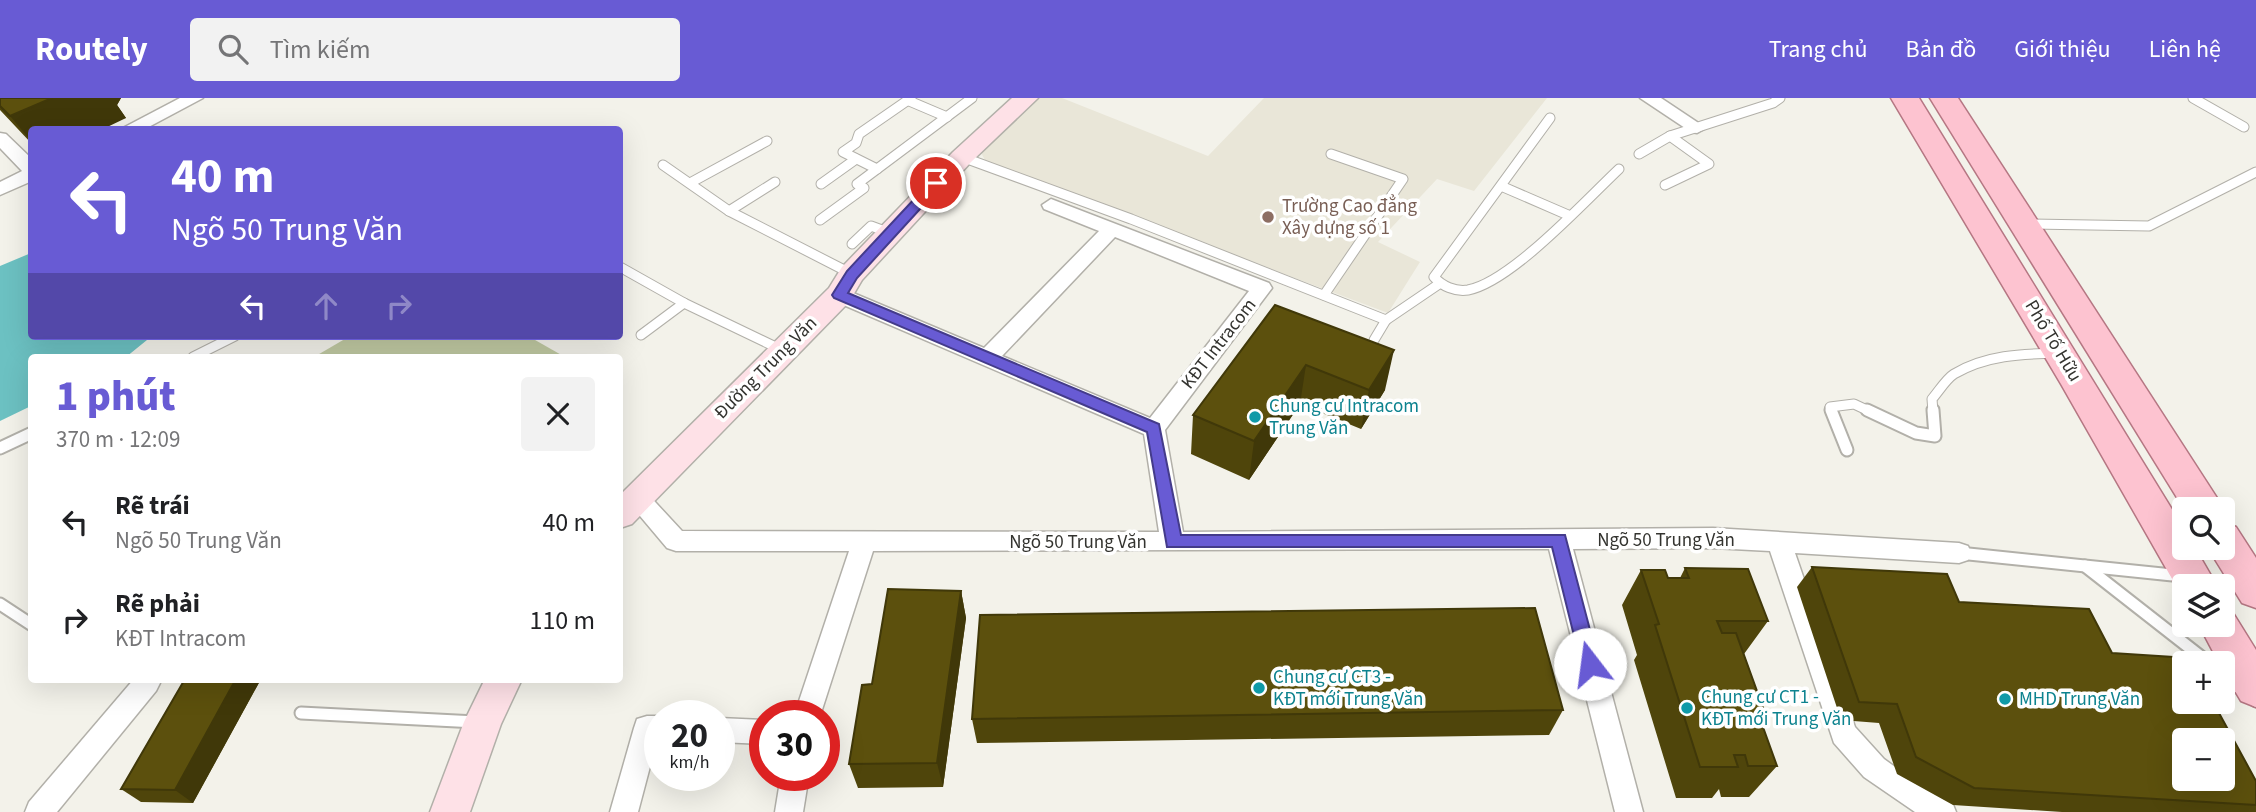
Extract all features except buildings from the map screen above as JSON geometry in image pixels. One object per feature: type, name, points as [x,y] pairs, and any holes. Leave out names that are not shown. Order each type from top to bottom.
[{"type":"main road","name":"Phố Tố Hữu","points":[[1905,98],[2190,574]]},
{"type":"main road","name":"Phố Tố Hữu","points":[[1944,98],[2196,497]]},
{"type":"main road","points":[[1923,128],[1963,127]]},
{"type":"main road","points":[[2226,637],[2256,688]]},
{"type":"street","points":[[136,126],[194,98]]},
{"type":"street","name":"Đường Trung Văn","points":[[628,506],[785,351],[962,157],[1026,98]]},
{"type":"street","points":[[1649,98],[1697,128]]},
{"type":"street","points":[[0,138],[28,167]]},
{"type":"street","points":[[0,189],[28,173]]},
{"type":"street","name":"KĐT Intracom","points":[[1051,205],[1262,288],[1154,429]]},
{"type":"street","points":[[988,357],[1112,229]]},
{"type":"street","points":[[846,285],[988,357],[1154,429],[1173,542]]},
{"type":"street","name":"Ngõ 50 Trung Văn","points":[[628,506],[676,541],[864,543],[1713,538],[1959,553]]},
{"type":"street","points":[[1559,540],[1629,812]]},
{"type":"street","points":[[1779,541],[1844,734],[1874,768],[1910,794],[1942,812]]},
{"type":"street","points":[[812,700],[864,543]]},
{"type":"street","points":[[39,812],[144,683]]},
{"type":"street","points":[[450,812],[483,722],[502,683]]},
{"type":"street","points":[[624,812],[644,739]]},
{"type":"street","points":[[789,812],[792,791]]},
{"type":"lane","points":[[820,220],[864,188],[857,184],[972,98]]},
{"type":"lane","points":[[1639,154],[1670,136],[1773,103],[1780,98]]},
{"type":"lane","points":[[2193,98],[2244,127]]},
{"type":"lane","points":[[877,169],[843,152],[856,143],[859,134],[909,99],[947,117]]},
{"type":"lane","points":[[1550,118],[1434,277],[1439,284],[1469,290],[1487,281],[1513,263],[1619,169]]},
{"type":"lane","points":[[1665,185],[1709,164],[1670,136]]},
{"type":"lane","points":[[690,183],[767,141]]},
{"type":"lane","points":[[1324,295],[1403,179],[1331,154]]},
{"type":"lane","points":[[962,157],[1386,320]]},
{"type":"lane","points":[[821,184],[856,159]]},
{"type":"lane","points":[[663,165],[729,211],[846,285]]},
{"type":"lane","points":[[2023,224],[2149,226],[2256,172]]},
{"type":"lane","points":[[729,211],[775,182]]},
{"type":"lane","points":[[1501,186],[1568,215]]},
{"type":"lane","points":[[852,244],[871,226],[890,233]]},
{"type":"lane","points":[[623,269],[684,303],[785,351]]},
{"type":"lane","points":[[1374,340],[1386,320],[1439,284]]},
{"type":"lane","points":[[641,335],[684,303]]},
{"type":"lane","points":[[199,354],[227,340]]},
{"type":"lane","points":[[1847,450],[1830,407],[1854,404],[1916,433],[1935,436],[1932,399],[1952,375],[2006,355],[2060,353]]},
{"type":"lane","points":[[0,448],[28,435]]},
{"type":"lane","points":[[1959,553],[2172,578]]},
{"type":"lane","points":[[2085,566],[2194,651]]},
{"type":"lane","points":[[0,604],[28,622]]},
{"type":"lane","points":[[2235,684],[2256,701]]},
{"type":"lane","points":[[301,713],[483,722]]},
{"type":"shaded area","name":"Trường Cao đẳng Xây dựng số 1","points":[[1034,98],[1062,98],[1208,156],[1264,98],[1547,98],[1474,191],[1437,179],[1378,242],[1420,262],[1388,313],[986,162],[978,147]]},
{"type":"green space","points":[[343,340],[535,340],[560,354],[319,354]]},
{"type":"water","points":[[28,254],[28,340],[147,340],[130,354],[28,354],[28,407],[0,421],[0,266]]},
{"type":"place","name":"Trường Cao đẳng Xây dựng số 1","points":[[1268,217]]},
{"type":"place","name":"Chung cư Intracom Trung Văn","points":[[1255,417]]},
{"type":"place","name":"Chung cư CT3 - KĐT mới Trung Văn","points":[[1259,688]]},
{"type":"place","name":"MHD Trung Văn","points":[[2005,699]]},
{"type":"place","name":"Chung cư CT1 - KĐT mới Trung Văn","points":[[1687,708]]},
{"type":"route","points":[[936,183],[852,274],[839,295],[1154,429],[1173,542],[1559,540],[1590,664]]}]
